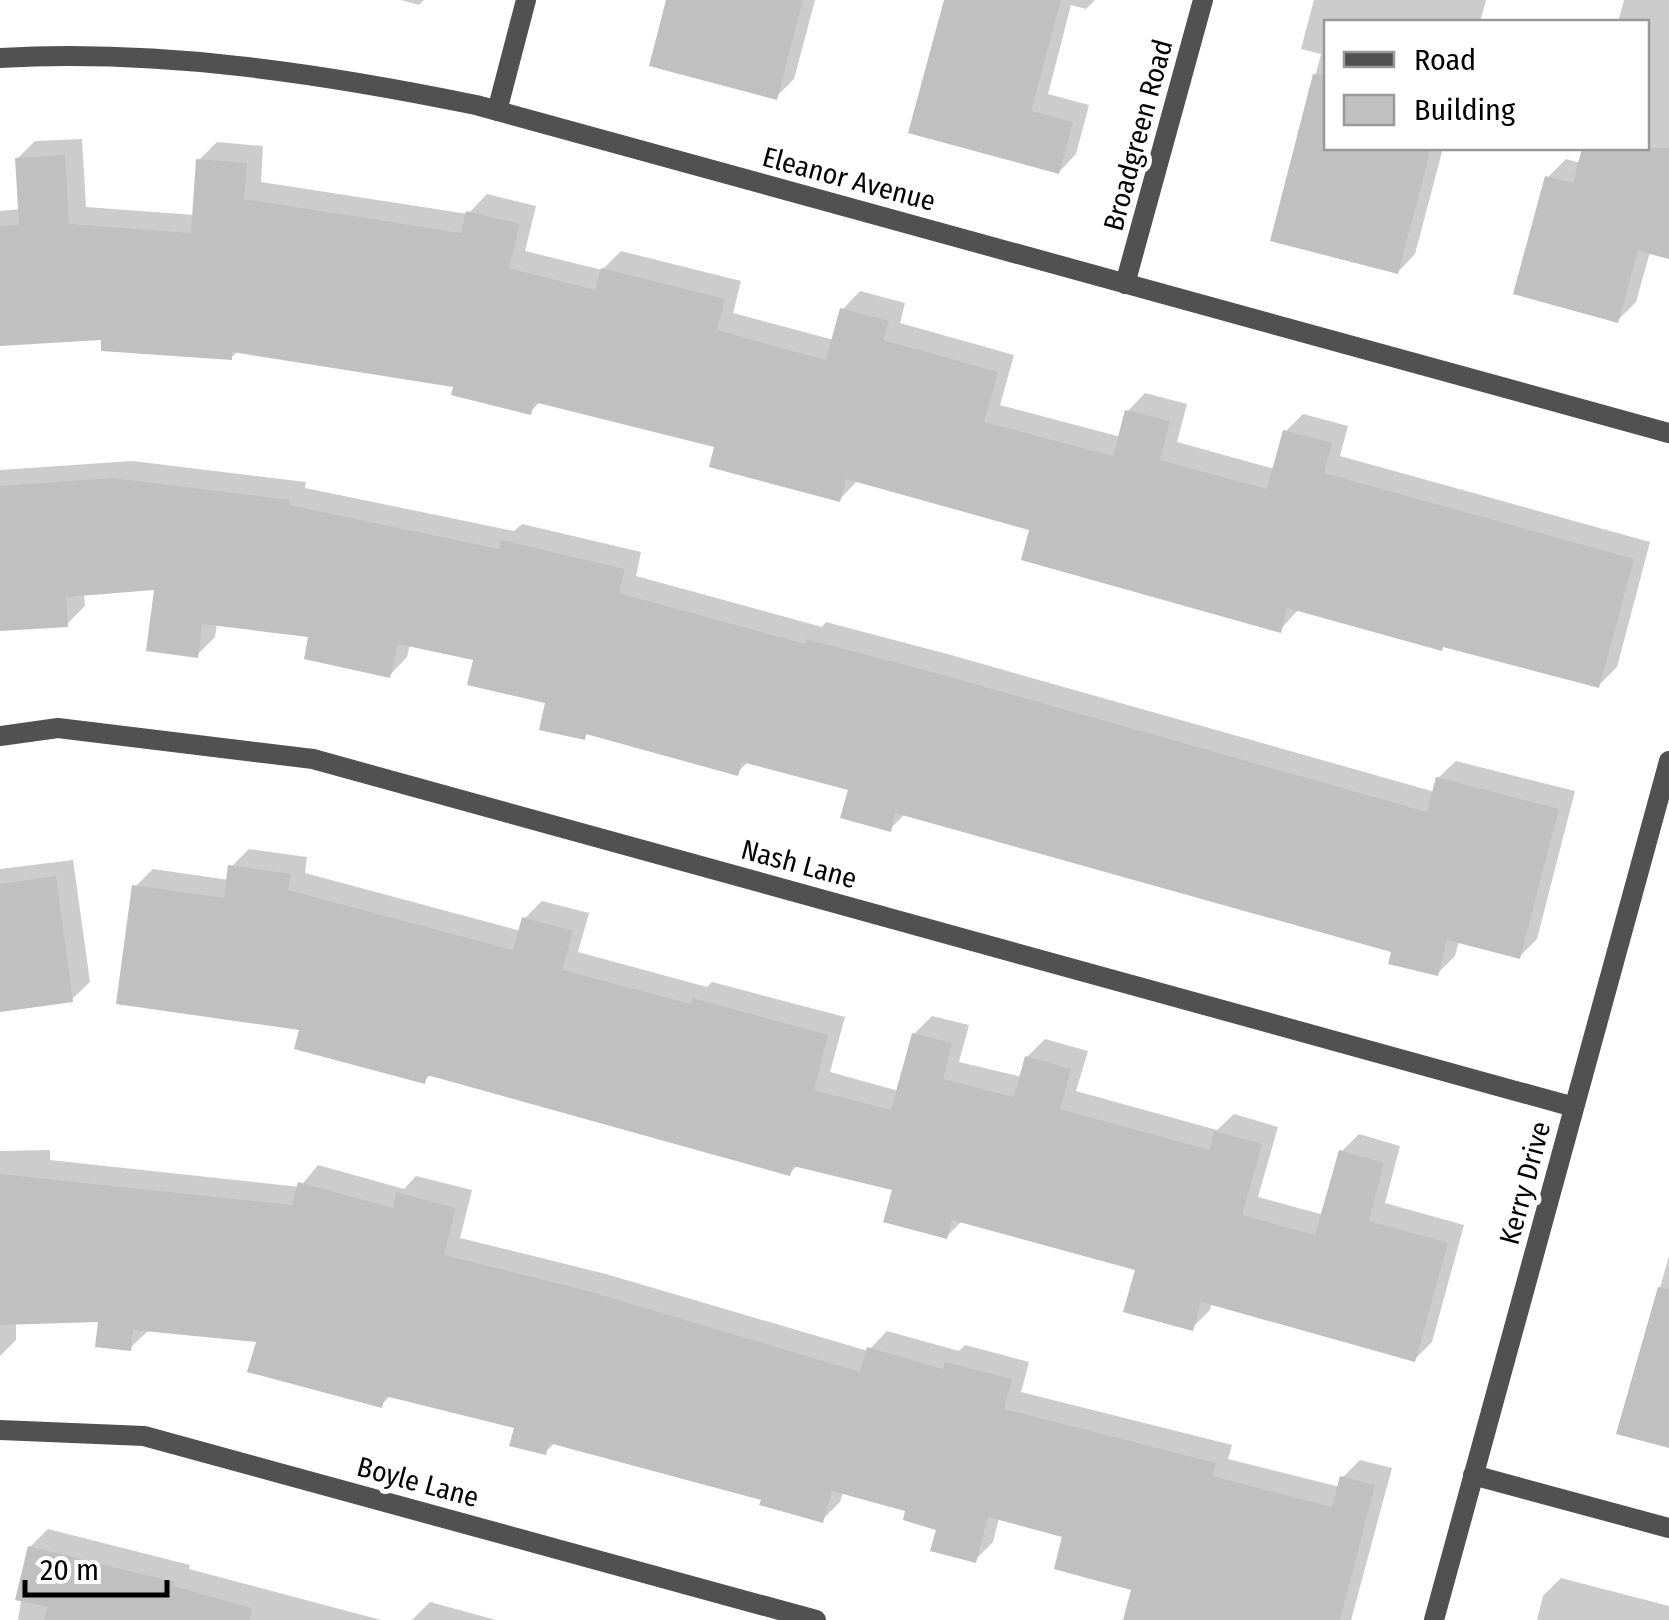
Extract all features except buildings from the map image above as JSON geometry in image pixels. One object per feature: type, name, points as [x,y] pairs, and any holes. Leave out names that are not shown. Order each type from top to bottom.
[{"type":"street","points":[[497,110],[526,0]]},
{"type":"street","name":"Broadgreen Road","points":[[1125,284],[1203,0]]},
{"type":"street","name":"Eleanor Avenue","points":[[0,58],[184,60],[345,78],[497,110],[1669,433]]},
{"type":"street","name":"Nash Lane","points":[[0,736],[58,728],[313,759],[1574,1106]]},
{"type":"street","name":"Kerry Drive","points":[[1434,1620],[1669,762]]},
{"type":"street","name":"Boyle Lane","points":[[0,1430],[144,1436],[816,1620]]},
{"type":"street","points":[[1473,1476],[1669,1528]]}]
